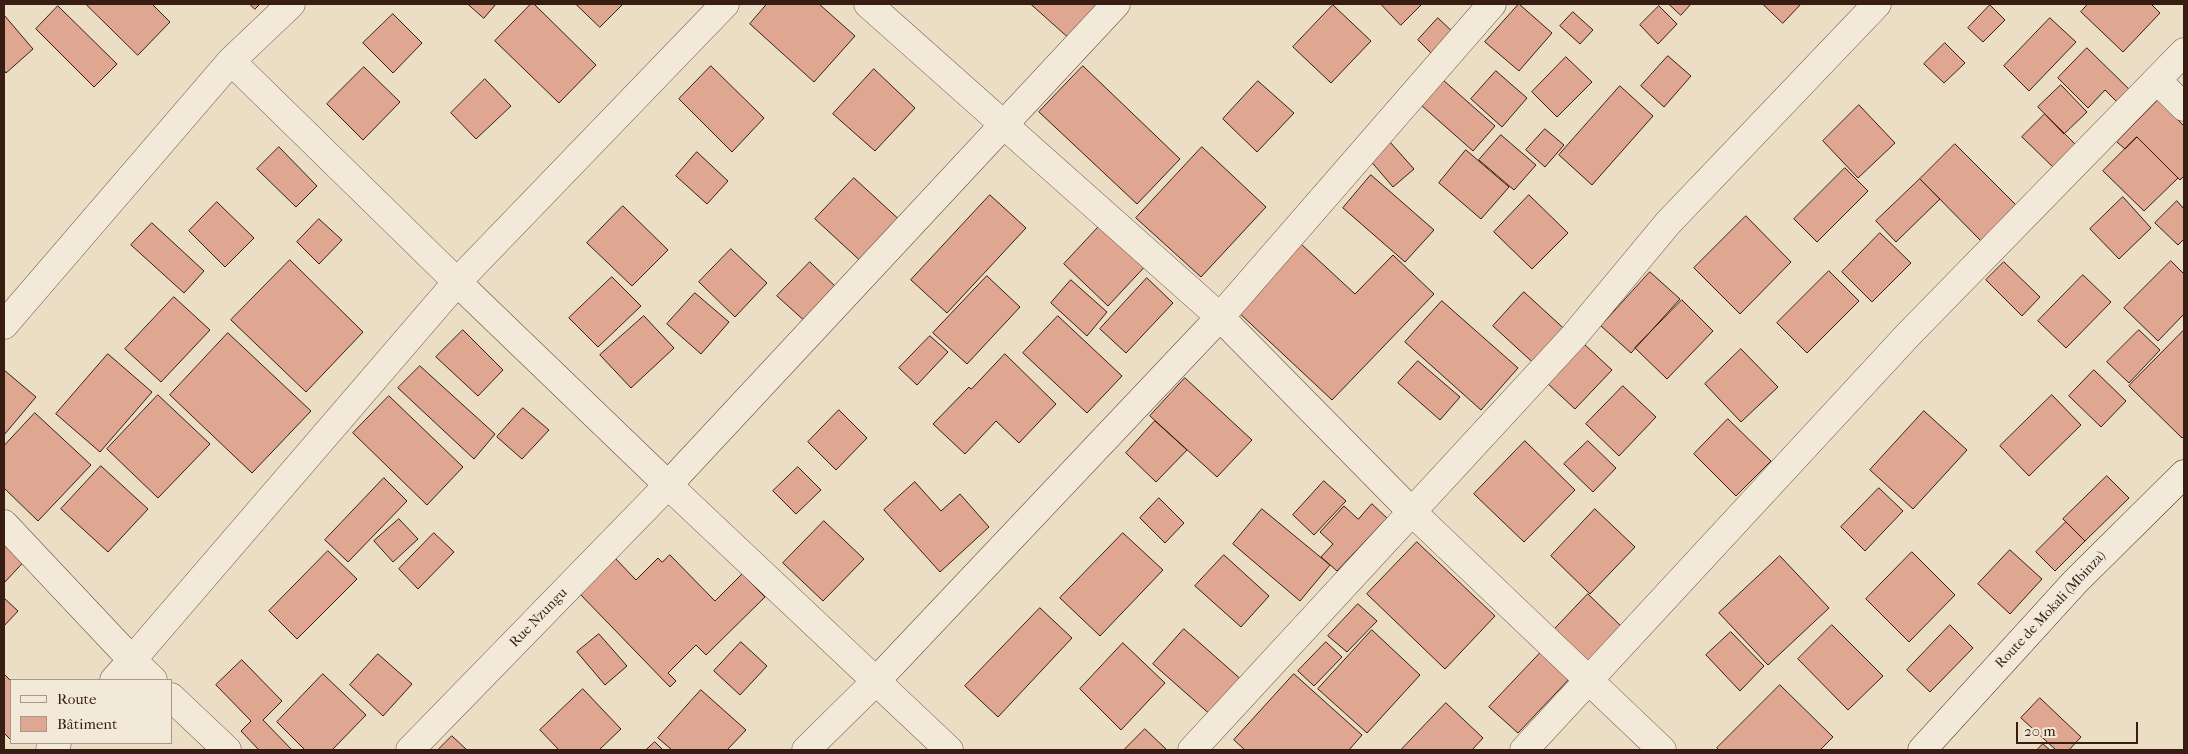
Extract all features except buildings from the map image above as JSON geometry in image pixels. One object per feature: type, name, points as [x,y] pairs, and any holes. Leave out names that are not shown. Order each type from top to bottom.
[{"type":"street","points":[[4,326],[231,61],[291,4]]},
{"type":"street","points":[[115,679],[457,282],[725,4]]},
{"type":"street","points":[[868,4],[1220,317],[1412,512],[1662,750]]},
{"type":"street","name":"Rue Nzungu","points":[[410,750],[668,485],[1116,4]]},
{"type":"street","points":[[806,750],[875,682],[1220,317],[1492,4]]},
{"type":"street","points":[[1192,750],[1574,336],[1668,222],[1877,4]]},
{"type":"street","points":[[1524,750],[1907,336],[2184,52]]},
{"type":"street","points":[[231,61],[668,485],[949,750]]},
{"type":"street","points":[[2157,80],[2184,107]]},
{"type":"street","name":"Route de Mokali (Mbinza)","points":[[1922,750],[2075,582],[2184,474]]},
{"type":"street","points":[[4,524],[152,679]]},
{"type":"street","points":[[172,698],[226,750]]}]
